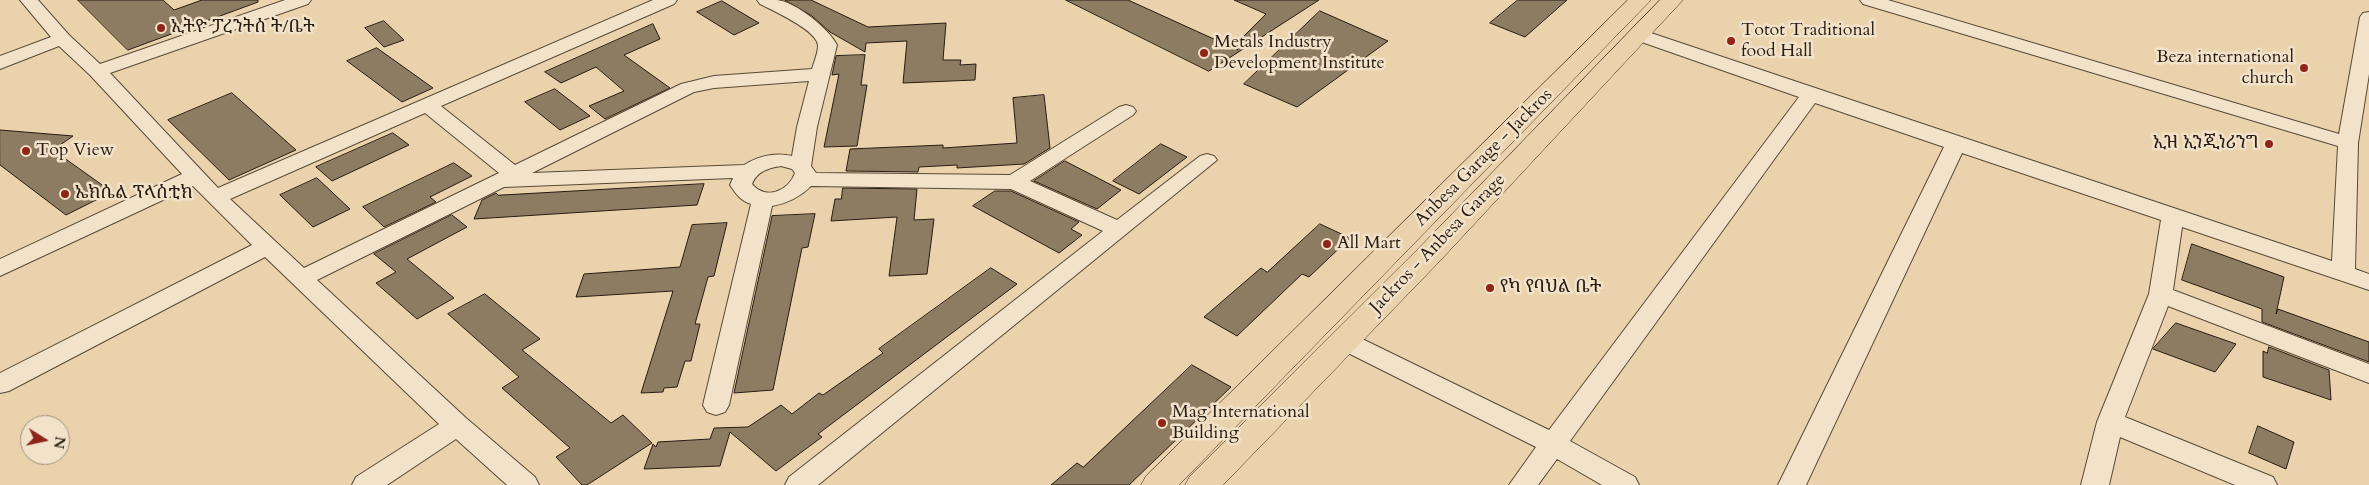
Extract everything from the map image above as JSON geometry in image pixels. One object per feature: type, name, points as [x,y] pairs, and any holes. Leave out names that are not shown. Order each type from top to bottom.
[{"type":"main road","name":"Anbesa Garage - Jackros","points":[[1158,485],[1640,0]]},
{"type":"main road","name":"Jackros - Anbesa Garage","points":[[1202,485],[1345,341],[1672,0]]},
{"type":"main road","points":[[1492,149],[1518,160]]},
{"type":"street","points":[[97,71],[302,0]]},
{"type":"street","points":[[215,197],[668,0]]},
{"type":"street","points":[[748,171],[741,185],[744,192],[752,197],[763,199],[777,198],[790,194],[801,187],[807,127],[828,46],[826,38],[819,31],[766,0]]},
{"type":"street","points":[[1869,0],[2348,143]]},
{"type":"street","points":[[32,1],[62,39],[97,71],[215,197],[457,425],[525,485]]},
{"type":"street","points":[[2343,273],[2348,143],[2369,17]]},
{"type":"street","points":[[1639,35],[1810,95],[2369,282]]},
{"type":"street","points":[[0,63],[62,39]]},
{"type":"street","points":[[302,278],[688,88],[714,82],[821,74]]},
{"type":"street","points":[[1523,485],[1810,95]]},
{"type":"street","points":[[427,105],[504,177],[748,171],[771,161],[792,161],[803,172],[1014,182],[1118,229]]},
{"type":"street","points":[[1014,182],[1126,111]]},
{"type":"street","points":[[1792,485],[1956,143]]},
{"type":"street","points":[[799,485],[1207,160]]},
{"type":"street","points":[[0,268],[196,176]]},
{"type":"street","points":[[716,405],[763,199]]},
{"type":"street","points":[[2095,485],[2110,422],[2161,294],[2173,215]]},
{"type":"street","points":[[0,384],[268,246]]},
{"type":"street","points":[[2161,294],[2369,374]]},
{"type":"street","points":[[1345,341],[1552,444],[1625,485]]},
{"type":"street","points":[[2110,422],[2263,485]]},
{"type":"street","points":[[366,485],[457,425]]},
{"type":"building","points":[[78,0],[163,0],[174,10],[202,0],[258,0],[258,2],[128,50]]},
{"type":"building","points":[[785,0],[811,0],[868,27],[946,23],[943,60],[961,60],[960,65],[976,64],[975,80],[903,83],[907,41],[866,43],[865,52],[830,32],[812,16]]},
{"type":"building","points":[[1066,0],[1128,0],[1238,50],[1234,46],[1266,14],[1234,0],[1319,0],[1209,71]]},
{"type":"building","points":[[1518,0],[1567,0],[1525,37],[1490,23]]},
{"type":"building","points":[[722,1],[759,23],[734,35],[697,12]]},
{"type":"building","points":[[1320,11],[1388,41],[1297,107],[1244,84]]},
{"type":"building","points":[[384,21],[404,40],[384,47],[365,28]]},
{"type":"building","points":[[653,24],[660,39],[624,55],[670,88],[605,119],[589,106],[624,91],[596,67],[561,83],[545,72]]},
{"type":"building","points":[[377,48],[433,88],[402,102],[347,61]]},
{"type":"building","points":[[865,55],[861,85],[867,85],[857,146],[824,147],[839,74],[832,75],[836,56]]},
{"type":"building","points":[[555,89],[590,116],[560,130],[525,102]]},
{"type":"building","points":[[232,93],[296,150],[229,180],[168,120]]},
{"type":"building","points":[[1044,95],[1050,148],[1024,164],[957,168],[957,165],[919,167],[918,172],[846,171],[850,149],[943,145],[943,148],[1017,143],[1013,98]]},
{"type":"building","points":[[0,130],[73,136],[53,150],[112,192],[66,215],[0,165]]},
{"type":"building","points":[[393,133],[409,145],[332,181],[316,167]]},
{"type":"building","points":[[1161,144],[1187,157],[1139,194],[1113,181]]},
{"type":"building","points":[[1065,161],[1121,190],[1097,209],[1034,181]]},
{"type":"building","points":[[454,163],[472,176],[430,197],[436,202],[384,227],[363,207]]},
{"type":"building","points":[[317,178],[350,209],[313,227],[280,195]]},
{"type":"building","points":[[704,184],[697,205],[474,219],[482,200],[496,193],[498,195]]},
{"type":"building","points":[[843,188],[917,189],[914,220],[934,219],[927,274],[889,276],[897,217],[831,221],[835,199],[841,199]]},
{"type":"building","points":[[995,191],[1011,191],[1079,222],[1071,229],[1082,235],[1059,253],[973,206]]},
{"type":"building","points":[[815,214],[808,247],[802,248],[773,390],[734,393],[772,216]]},
{"type":"building","points":[[452,215],[467,227],[407,259],[454,298],[417,319],[376,283],[396,272],[374,254]]},
{"type":"building","points":[[727,223],[714,276],[708,277],[695,324],[700,324],[691,361],[685,361],[677,387],[664,388],[663,392],[641,393],[673,291],[576,297],[584,274],[680,267],[692,225]]},
{"type":"building","points":[[1320,224],[1350,238],[1309,277],[1302,274],[1237,336],[1204,317],[1261,268],[1267,272]]},
{"type":"building","points":[[2192,244],[2284,277],[2276,314],[2278,309],[2369,342],[2369,362],[2262,322],[2262,309],[2182,280]]},
{"type":"building","points":[[991,268],[1017,284],[818,434],[822,437],[776,471],[730,432],[720,466],[644,469],[653,444],[656,447],[658,442],[710,439],[714,428],[748,427],[781,405],[792,414],[819,393],[823,395],[883,353],[879,349]]},
{"type":"building","points":[[485,294],[540,339],[522,350],[611,423],[623,415],[652,443],[587,485],[582,485],[556,457],[570,448],[502,388],[519,377],[448,314]]},
{"type":"building","points":[[2176,323],[2236,344],[2215,372],[2153,349]]},
{"type":"building","points":[[2269,347],[2329,370],[2331,400],[2263,377],[2263,351],[2267,353]]},
{"type":"building","name":"Mag International Building","points":[[1192,365],[1231,387],[1129,485],[1051,485],[1077,463],[1083,467]]},
{"type":"building","points":[[2258,426],[2294,442],[2286,469],[2249,453]]},
{"type":"place","name":"ኢትዮ ፓረንትስ ት/ቤት","points":[[161,28]]},
{"type":"place","name":"Totot Traditional food Hall","points":[[1731,41]]},
{"type":"place","name":"Metals Industry Development Institute","points":[[1204,53]]},
{"type":"place","name":"Beza international church","points":[[2304,68]]},
{"type":"place","name":"ኢዝ ኢንጂነሪንግ","points":[[2269,144]]},
{"type":"place","name":"Top View","points":[[26,151]]},
{"type":"place","name":"ኤክሴል ፕላስቲክ","points":[[65,194]]},
{"type":"place","name":"All Mart","points":[[1327,244]]},
{"type":"place","name":"የካ የባህል ቤት","points":[[1490,288]]},
{"type":"place","name":"Mag International Building","points":[[1162,423]]}]
